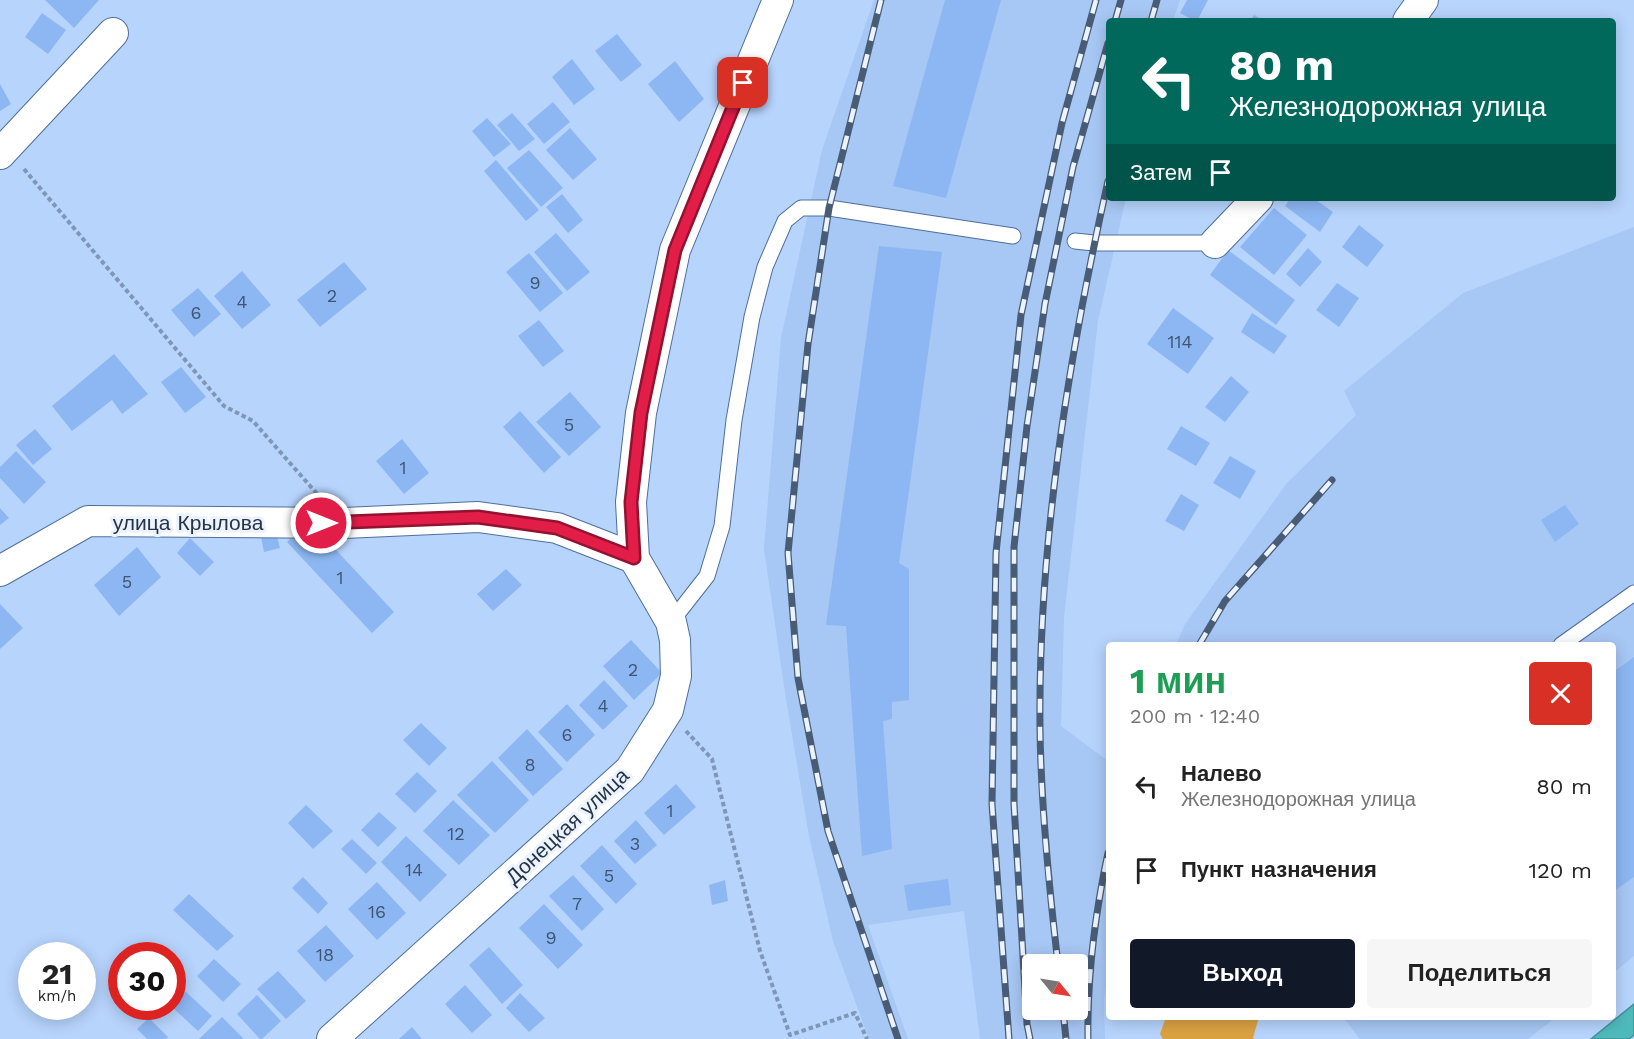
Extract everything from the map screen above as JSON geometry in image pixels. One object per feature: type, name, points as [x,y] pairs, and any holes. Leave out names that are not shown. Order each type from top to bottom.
[{"type":"street","points":[[634,558],[631,502],[641,413],[675,250],[778,0]]},
{"type":"street","points":[[1410,18],[1423,0]]},
{"type":"street","points":[[3,151],[113,33]]},
{"type":"street","points":[[1215,243],[1255,201]]},
{"type":"street","name":"улица Крылова","points":[[0,571],[88,521],[344,523],[478,517],[557,528],[634,558]]},
{"type":"street","name":"Донецкая улица","points":[[332,1039],[630,770],[668,710],[676,676],[675,640],[671,622],[634,558]]},
{"type":"lane","points":[[671,622],[707,576],[722,526],[734,420],[752,317],[765,267],[785,221],[801,208],[829,208],[1013,236]]},
{"type":"lane","points":[[1075,241],[1215,243]]},
{"type":"lane","points":[[1565,642],[1634,593]]},
{"type":"path","points":[[3,151],[224,406],[253,421],[344,523]]},
{"type":"path","points":[[668,710],[712,759],[760,951],[790,1035],[855,1013],[867,1039]]},
{"type":"shaded area","points":[[874,0],[1180,0],[1174,18],[1106,18],[1106,201],[1125,201],[1098,321],[1064,617],[1061,726],[1106,760],[1105,1039],[980,1039],[964,911],[868,925],[908,1039],[869,1039],[833,941],[809,836],[764,549],[781,338],[822,150]]},
{"type":"shaded area","points":[[1634,227],[1634,956],[1616,971],[1616,642],[1177,642],[1185,624],[1287,483],[1356,415],[1344,391],[1463,293]]},
{"type":"shaded area","points":[[1634,1004],[1634,1035],[1629,1039],[1591,1039],[1616,1020]]},
{"type":"shaded area","points":[[1165,1020],[1258,1020],[1253,1038],[1255,1039],[1163,1039],[1160,1034]]},
{"type":"shaded area","points":[[1345,1020],[1552,1020],[1528,1039],[1360,1039]]},
{"type":"building","points":[[45,0],[99,0],[74,28]]},
{"type":"building","points":[[945,0],[1001,0],[946,198],[893,186]]},
{"type":"building","points":[[1187,0],[1208,0],[1199,18],[1189,18],[1180,13]]},
{"type":"building","points":[[42,13],[66,30],[48,54],[25,37]]},
{"type":"building","points":[[617,34],[642,65],[621,82],[595,51]]},
{"type":"building","points":[[572,59],[595,89],[574,105],[552,77]]},
{"type":"building","points":[[675,61],[704,99],[679,122],[648,84]]},
{"type":"building","points":[[0,84],[11,104],[0,111]]},
{"type":"building","points":[[553,102],[570,122],[544,144],[527,124]]},
{"type":"building","points":[[512,113],[535,139],[519,151],[497,125]]},
{"type":"building","points":[[487,118],[511,144],[494,157],[472,131]]},
{"type":"building","points":[[570,128],[597,159],[573,180],[546,150]]},
{"type":"building","points":[[529,150],[563,188],[541,207],[507,168]]},
{"type":"building","points":[[496,160],[539,210],[526,221],[484,171]]},
{"type":"building","points":[[562,194],[583,220],[568,233],[546,207]]},
{"type":"building","points":[[1288,201],[1317,201],[1333,212],[1320,232],[1285,206]]},
{"type":"building","points":[[1274,208],[1307,235],[1274,275],[1240,247]]},
{"type":"building","points":[[1359,225],[1384,245],[1367,267],[1342,247]]},
{"type":"building","points":[[556,233],[590,272],[567,291],[534,252]]},
{"type":"building","points":[[879,246],[942,252],[899,563],[909,569],[909,700],[892,702],[892,719],[883,721],[892,849],[862,856],[846,626],[826,625]]},
{"type":"building","points":[[1308,248],[1322,262],[1300,287],[1286,274]]},
{"type":"building","points":[[1228,250],[1295,300],[1276,325],[1210,275]]},
{"type":"building","points":[[529,253],[563,293],[540,312],[506,272]]},
{"type":"building","points":[[344,262],[367,289],[320,327],[297,300]]},
{"type":"building","points":[[242,271],[271,305],[242,329],[214,296]]},
{"type":"building","points":[[1337,283],[1359,298],[1339,327],[1316,310]]},
{"type":"building","points":[[198,288],[221,314],[194,337],[171,310]]},
{"type":"building","points":[[1173,308],[1214,338],[1188,374],[1147,344]]},
{"type":"building","points":[[1252,313],[1287,336],[1274,354],[1241,332]]},
{"type":"building","points":[[539,320],[564,351],[543,367],[518,336]]},
{"type":"building","points":[[114,354],[148,394],[122,414],[112,400],[72,431],[52,406]]},
{"type":"building","points":[[181,367],[206,397],[185,413],[161,382]]},
{"type":"building","points":[[1231,376],[1249,392],[1225,422],[1205,407]]},
{"type":"building","points":[[570,392],[601,427],[569,456],[536,422]]},
{"type":"building","points":[[520,411],[561,457],[544,473],[503,427]]},
{"type":"building","points":[[1181,426],[1210,443],[1196,466],[1167,449]]},
{"type":"building","points":[[35,429],[52,449],[33,465],[16,445]]},
{"type":"building","points":[[402,439],[429,473],[404,494],[376,461]]},
{"type":"building","points":[[16,451],[46,482],[24,504],[0,478],[0,467]]},
{"type":"building","points":[[1230,456],[1256,471],[1240,499],[1213,483]]},
{"type":"building","points":[[1181,494],[1199,505],[1184,531],[1165,521]]},
{"type":"building","points":[[1565,505],[1579,524],[1555,542],[1541,520]]},
{"type":"building","points":[[0,508],[9,518],[0,525]]},
{"type":"building","points":[[309,521],[394,612],[372,633],[287,542]]},
{"type":"building","points":[[274,525],[280,548],[264,552],[259,527]]},
{"type":"building","points":[[190,538],[214,562],[200,576],[177,553]]},
{"type":"building","points":[[137,547],[161,577],[119,616],[94,585]]},
{"type":"building","points":[[506,569],[522,585],[493,611],[477,594]]},
{"type":"building","points":[[0,604],[23,628],[0,649]]},
{"type":"building","points":[[631,640],[662,673],[634,700],[603,666]]},
{"type":"building","points":[[1634,657],[1634,877],[1616,890],[1616,670]]},
{"type":"building","points":[[604,680],[628,706],[603,730],[579,705]]},
{"type":"building","points":[[567,704],[595,735],[567,762],[538,732]]},
{"type":"building","points":[[421,723],[447,748],[429,766],[403,740]]},
{"type":"building","points":[[527,729],[563,769],[533,796],[498,758]]},
{"type":"building","points":[[492,761],[529,800],[495,833],[457,795]]},
{"type":"building","points":[[417,772],[437,791],[415,813],[395,794]]},
{"type":"building","points":[[676,784],[696,807],[664,835],[644,813]]},
{"type":"building","points":[[453,800],[490,835],[459,865],[423,831]]},
{"type":"building","points":[[306,805],[333,831],[313,849],[288,823]]},
{"type":"building","points":[[379,812],[397,828],[378,847],[361,830]]},
{"type":"building","points":[[636,820],[657,845],[635,864],[614,841]]},
{"type":"building","points":[[406,836],[447,875],[420,902],[381,862]]},
{"type":"building","points":[[352,839],[377,863],[366,874],[341,849]]},
{"type":"building","points":[[602,845],[637,884],[616,904],[580,866]]},
{"type":"building","points":[[573,875],[604,909],[582,931],[549,896]]},
{"type":"building","points":[[303,877],[328,903],[318,914],[292,888]]},
{"type":"building","points":[[948,879],[951,905],[908,911],[904,885]]},
{"type":"building","points":[[725,880],[728,901],[712,905],[709,885]]},
{"type":"building","points":[[377,882],[406,913],[377,940],[348,909]]},
{"type":"building","points":[[189,894],[234,936],[217,951],[173,910]]},
{"type":"building","points":[[544,904],[583,945],[558,969],[519,928]]},
{"type":"building","points":[[326,925],[354,956],[325,982],[297,951]]},
{"type":"building","points":[[489,947],[523,985],[502,1004],[469,965]]},
{"type":"building","points":[[214,959],[241,984],[223,1002],[197,976]]},
{"type":"building","points":[[278,971],[306,1001],[286,1019],[257,989]]},
{"type":"building","points":[[465,985],[492,1015],[472,1033],[445,1004]]},
{"type":"building","points":[[186,992],[212,1016],[198,1031],[186,1020]]},
{"type":"building","points":[[520,993],[545,1018],[529,1032],[506,1008]]},
{"type":"building","points":[[257,995],[281,1021],[262,1039],[237,1014]]},
{"type":"building","points":[[222,1017],[244,1039],[199,1039]]},
{"type":"building","points":[[147,1020],[151,1020],[168,1037],[166,1039],[147,1039],[137,1029]]},
{"type":"building","points":[[412,1027],[422,1039],[399,1039]]},
{"type":"railway","points":[[881,0],[829,208],[808,344],[788,553],[798,678],[828,831],[898,1039]]},
{"type":"railway","points":[[1009,1039],[992,804],[996,553],[1021,315],[1062,123],[1096,0]]},
{"type":"railway","points":[[1116,18],[1121,0]]},
{"type":"railway","points":[[1152,18],[1157,0]]},
{"type":"railway","points":[[1030,1039],[1027,1024],[1014,804],[1014,547],[1027,426],[1045,304],[1073,167],[1106,50]]},
{"type":"railway","points":[[1057,954],[1042,788],[1040,729],[1044,591],[1050,522],[1068,385],[1106,191]]},
{"type":"railway","points":[[1201,642],[1225,601],[1332,480]]},
{"type":"railway","points":[[1088,1039],[1093,946],[1106,863]]},
{"type":"railway","points":[[1064,1020],[1066,1039]]},
{"type":"route","points":[[321,523],[478,517],[557,528],[634,558],[631,502],[641,413],[675,250],[743,83]]}]
